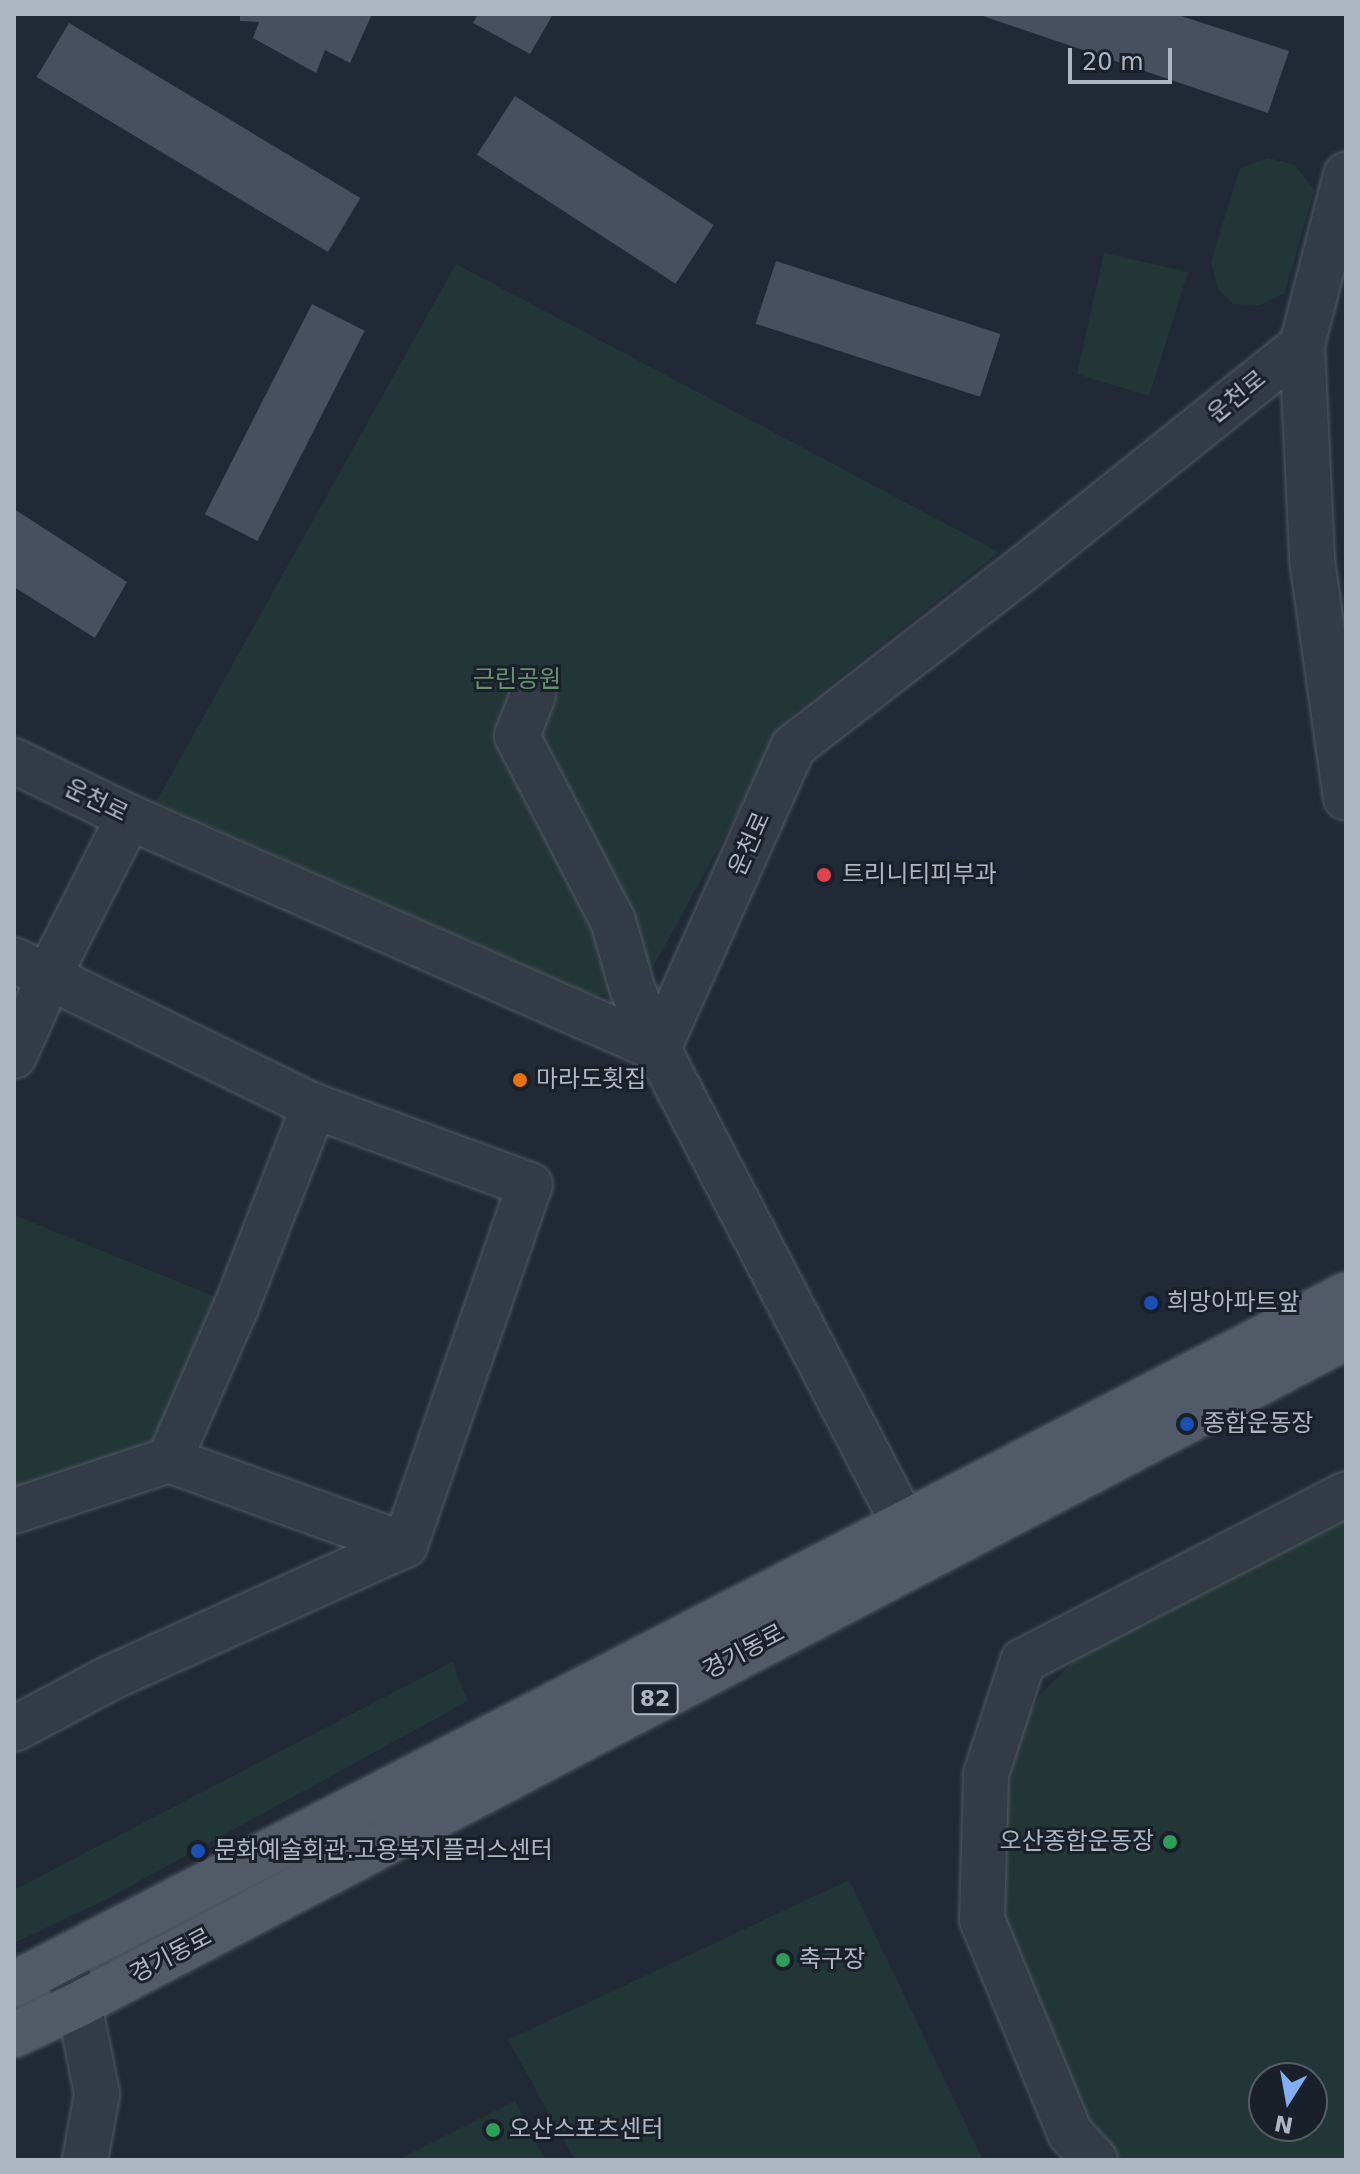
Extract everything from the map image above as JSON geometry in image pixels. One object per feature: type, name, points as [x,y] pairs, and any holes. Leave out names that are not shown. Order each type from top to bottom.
[{"type":"main road","name":"경기동로","points":[[14,2035],[79,2004],[1346,1295]]},
{"type":"main road","name":"경기동로","points":[[14,1984],[913,1540],[1346,1337]]},
{"type":"street","points":[[1346,175],[1302,345],[1331,588],[1346,798]]},
{"type":"street","name":"운천로","points":[[14,761],[129,817],[658,1049],[793,747],[1024,568],[1302,345]]},
{"type":"street","points":[[533,695],[517,736],[613,921],[632,988],[658,1049],[913,1540]]},
{"type":"street","points":[[14,1056],[33,968],[129,817]]},
{"type":"street","points":[[14,1729],[110,1678],[405,1545],[530,1185],[314,1106],[33,968]]},
{"type":"street","points":[[169,1460],[236,1307],[314,1106]]},
{"type":"street","points":[[14,1511],[169,1460],[405,1545]]},
{"type":"street","points":[[1095,2160],[1070,2133],[982,1920],[986,1774],[1023,1661],[1346,1494]]},
{"type":"street","points":[[62,1960],[79,2004],[97,2094],[85,2160]]},
{"type":"green space","points":[[1268,158],[1295,165],[1314,190],[1285,293],[1260,305],[1233,304],[1218,289],[1211,261],[1240,168]]},
{"type":"green space","points":[[1104,253],[1188,272],[1149,396],[1077,374]]},
{"type":"green space","name":"근린공원","points":[[456,264],[999,552],[791,716],[642,987],[595,996],[156,802]]},
{"type":"green space","points":[[14,1215],[218,1298],[169,1435],[14,1489]]},
{"type":"green space","name":"오산종합운동장","points":[[1346,1519],[1346,2160],[1122,2160],[1081,2123],[995,1951],[1001,1801],[1026,1718],[1041,1694],[1076,1659],[1154,1594]]},
{"type":"green space","points":[[452,1662],[468,1701],[107,1899],[14,1943],[14,1890]]},
{"type":"green space","name":"축구장","points":[[849,1880],[983,2160],[575,2160],[508,2040]]},
{"type":"green space","name":"오산스포츠센터","points":[[515,2101],[545,2160],[397,2160]]},
{"type":"building","points":[[240,14],[372,14],[350,63],[325,50],[316,73],[253,38],[259,22],[240,21]]},
{"type":"building","points":[[478,14],[553,14],[530,54],[473,23]]},
{"type":"building","points":[[977,14],[1175,14],[1289,51],[1268,113]]},
{"type":"building","points":[[69,23],[360,198],[328,252],[37,77]]},
{"type":"building","points":[[515,96],[714,225],[676,284],[477,155]]},
{"type":"building","points":[[776,261],[1000,334],[980,397],[756,324]]},
{"type":"building","points":[[312,304],[365,331],[257,541],[205,514]]},
{"type":"building","points":[[14,509],[127,582],[95,638],[14,587]]},
{"type":"place","name":"트리니티피부과","points":[[824,875]]},
{"type":"place","name":"마라도횟집","points":[[520,1080]]},
{"type":"place","name":"희망아파트앞","points":[[1151,1303]]},
{"type":"place","name":"종합운동장","points":[[1187,1424]]},
{"type":"place","name":"오산종합운동장","points":[[1170,1842]]},
{"type":"place","name":"문화예술회관.고용복지플러스센터","points":[[198,1851]]},
{"type":"place","name":"축구장","points":[[783,1960]]},
{"type":"place","name":"오산스포츠센터","points":[[493,2130]]}]
